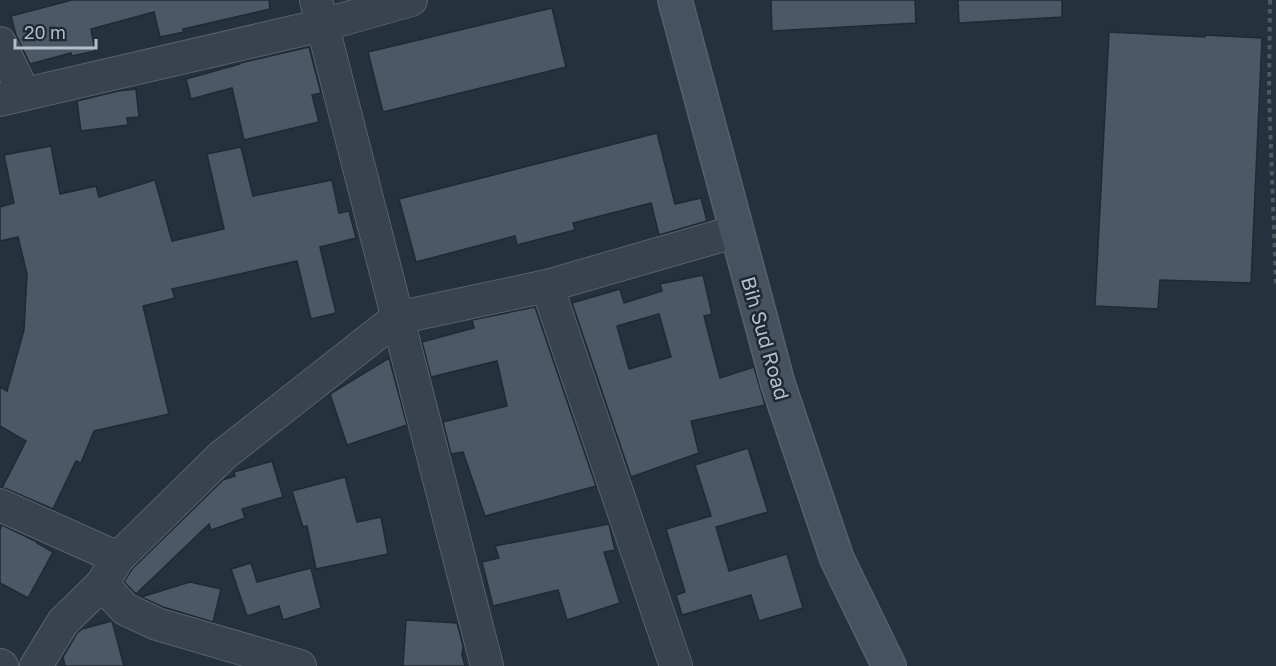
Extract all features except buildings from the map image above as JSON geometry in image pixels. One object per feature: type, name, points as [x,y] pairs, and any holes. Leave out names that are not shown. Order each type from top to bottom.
[{"type":"main road","name":"Bih Sud Road","points":[[675,0],[778,384],[837,559],[889,666]]},
{"type":"street","points":[[0,43],[12,97],[319,13],[411,0]]},
{"type":"street","points":[[319,13],[488,666]]},
{"type":"street","points":[[36,666],[63,622],[102,584],[118,558],[223,455],[397,318],[547,286],[737,231]]},
{"type":"street","points":[[547,286],[676,666]]},
{"type":"street","points":[[0,505],[118,558]]},
{"type":"street","points":[[102,584],[126,609],[157,624],[300,666]]},
{"type":"path","points":[[1270,0],[1269,94],[1276,285]]}]
